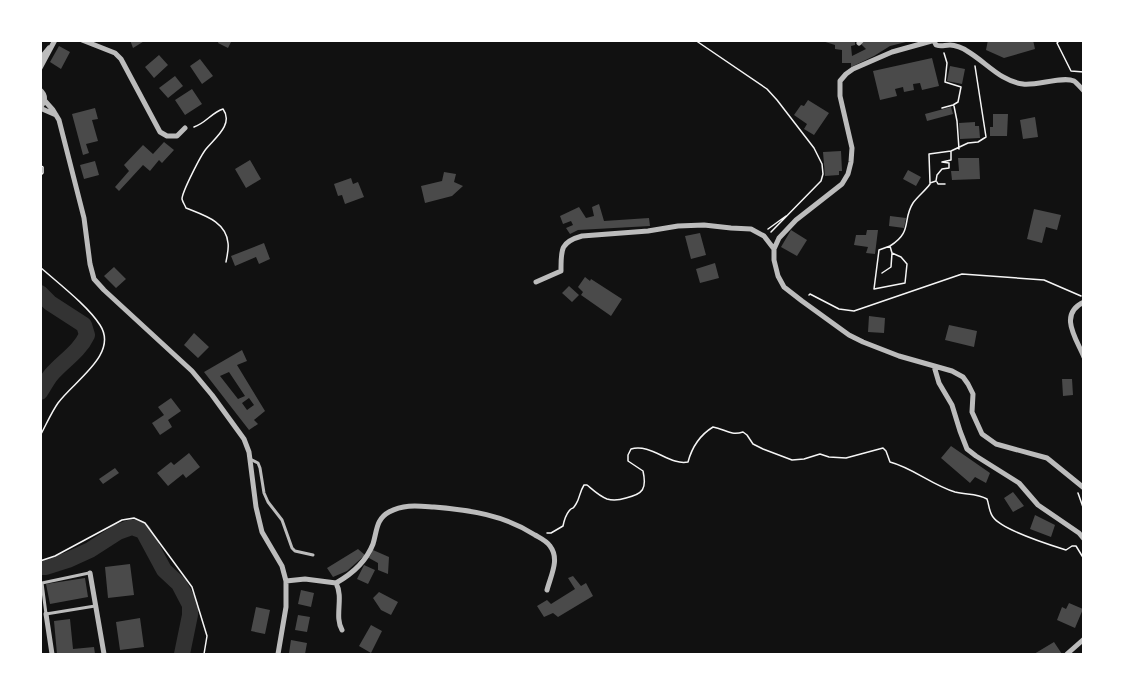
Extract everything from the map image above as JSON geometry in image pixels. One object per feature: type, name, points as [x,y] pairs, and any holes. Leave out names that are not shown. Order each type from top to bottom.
[{"type":"street","points":[[82,40],[115,53],[121,59],[160,132],[167,136],[177,136],[185,128]]},
{"type":"street","points":[[1082,487],[1047,458],[996,444],[982,434],[972,412],[973,394],[963,377],[952,371],[899,357],[868,345],[802,302],[784,287],[778,276],[774,264],[774,249],[779,238],[796,220],[842,184],[848,174],[852,162],[852,148],[840,96],[840,81],[853,69],[892,52],[935,41],[936,45],[941,47],[951,45],[966,50],[1008,80],[1031,85],[1074,81],[1083,91]]},
{"type":"street","points":[[40,58],[53,43]]},
{"type":"street","points":[[40,68],[53,43]]},
{"type":"street","points":[[40,90],[45,101],[57,116],[84,218],[94,279],[192,371],[241,434],[247,446],[262,532],[282,566],[285,581],[286,607],[278,654]]},
{"type":"street","points":[[45,101],[40,108],[57,116]]},
{"type":"street","points":[[536,282],[561,271],[561,251],[564,245],[582,236],[704,225],[751,229],[764,236],[774,249]]},
{"type":"street","points":[[1083,301],[1070,313],[1069,322],[1083,357]]},
{"type":"street","points":[[934,366],[939,383],[952,405],[967,448],[1019,483],[1038,505],[1079,533],[1083,539]]},
{"type":"street","points":[[285,581],[305,579],[336,583],[348,576],[368,554],[377,524],[383,516],[408,505],[464,509],[520,525],[549,544],[554,555],[554,566],[547,590]]},
{"type":"street","points":[[90,573],[104,654]]},
{"type":"street","points":[[336,583],[340,590],[339,624],[342,630]]},
{"type":"street","points":[[46,614],[52,654]]},
{"type":"street","points":[[1067,654],[1083,639]]},
{"type":"lane","points":[[250,459],[258,463],[264,493],[282,520],[292,548],[303,554],[313,555]]},
{"type":"lane","points":[[90,573],[42,583],[46,614],[96,605]]},
{"type":"path","points":[[695,40],[767,88],[814,148],[822,164],[821,181],[773,229],[770,235]]},
{"type":"path","points":[[1060,40],[1057,43],[1071,71],[1083,72]]},
{"type":"path","points":[[941,47],[948,63],[945,82],[961,87],[958,102],[942,108]]},
{"type":"path","points":[[892,253],[901,256],[907,264],[905,283],[874,289],[879,250],[900,240],[914,202],[930,183],[929,154],[959,149],[968,143],[978,142],[986,137],[973,55]]},
{"type":"path","points":[[953,105],[957,121],[959,149]]},
{"type":"path","points":[[185,128],[189,129],[201,124],[215,112],[223,109],[226,114],[226,123],[217,138],[205,150],[186,186],[182,199],[186,208],[211,218],[225,232],[228,244],[226,262]]},
{"type":"path","points":[[936,181],[942,169],[949,168],[949,163],[942,162],[951,160],[951,151]]},
{"type":"path","points":[[40,165],[43,167],[43,173],[40,176]]},
{"type":"path","points":[[930,183],[936,181],[945,184]]},
{"type":"path","points":[[751,229],[767,229],[789,213]]},
{"type":"path","points":[[882,273],[891,267],[890,246]]},
{"type":"path","points":[[40,267],[91,313],[105,335],[105,345],[100,357],[57,405],[40,436]]},
{"type":"path","points":[[802,302],[810,294],[839,309],[854,311],[962,274],[1044,280],[1080,296],[1083,301]]},
{"type":"path","points":[[538,537],[563,526],[584,485],[610,500],[638,495],[645,482],[643,471],[628,461],[631,449],[638,447],[656,452],[680,464],[688,462],[697,441],[713,427],[735,435],[743,432],[753,444],[763,450],[792,460],[819,454],[846,458],[882,448],[886,451],[890,462],[903,466],[955,492],[982,496],[987,499],[991,515],[1001,526],[1066,550],[1076,546],[1083,559]]},
{"type":"path","points":[[1082,487],[1078,493],[1083,510]]},
{"type":"path","points":[[40,561],[55,556],[122,520],[134,518],[145,523],[192,587],[207,636],[204,654]]},
{"type":"building","points":[[130,40],[146,40],[133,48]]},
{"type":"building","points":[[219,40],[232,40],[228,48],[218,43]]},
{"type":"building","points":[[819,40],[855,40],[855,45],[851,46],[852,56],[866,49],[861,44],[866,40],[910,41],[890,46],[851,67],[851,63],[842,63],[842,50],[835,49],[835,45]]},
{"type":"building","points":[[988,40],[1033,40],[1035,49],[1004,58],[986,50]]},
{"type":"building","points":[[59,46],[70,52],[61,69],[50,62]]},
{"type":"building","points":[[159,55],[168,65],[154,78],[145,67]]},
{"type":"building","points":[[932,58],[939,86],[922,90],[920,83],[913,84],[914,90],[904,92],[903,87],[895,89],[897,96],[880,100],[873,71]]},
{"type":"building","points":[[200,59],[213,76],[202,84],[190,66]]},
{"type":"building","points":[[950,66],[965,69],[962,84],[947,81]]},
{"type":"building","points":[[175,76],[183,86],[168,98],[159,88]]},
{"type":"building","points":[[192,89],[202,104],[185,115],[175,100]]},
{"type":"building","points":[[808,100],[829,113],[814,135],[804,129],[807,124],[794,115]]},
{"type":"building","points":[[951,107],[953,114],[927,121],[925,114]]},
{"type":"building","points":[[95,108],[98,119],[92,120],[98,141],[86,144],[89,153],[83,155],[72,114]]},
{"type":"building","points":[[993,114],[1008,114],[1007,136],[990,136]]},
{"type":"building","points":[[1035,117],[1038,137],[1023,139],[1020,120]]},
{"type":"building","points":[[975,122],[975,126],[979,126],[980,138],[960,139],[959,123]]},
{"type":"building","points":[[164,142],[174,150],[162,163],[159,160],[150,171],[143,165],[119,191],[115,187],[129,171],[124,165],[143,145],[153,154]]},
{"type":"building","points":[[841,151],[842,171],[839,171],[839,175],[825,176],[823,152]]},
{"type":"building","points":[[958,158],[979,158],[980,179],[952,180],[951,171],[959,171]]},
{"type":"building","points":[[250,160],[261,179],[246,188],[235,169]]},
{"type":"building","points":[[95,161],[99,175],[84,179],[80,165]]},
{"type":"building","points":[[908,170],[921,177],[916,186],[903,179]]},
{"type":"building","points":[[444,172],[456,174],[454,182],[463,186],[452,196],[425,203],[421,186],[442,181]]},
{"type":"building","points":[[351,178],[353,184],[358,182],[364,197],[345,204],[342,195],[338,196],[334,184]]},
{"type":"building","points":[[599,204],[604,221],[649,218],[650,226],[578,230],[570,234],[566,228],[573,225],[571,221],[563,224],[560,216],[579,207],[586,218],[594,216],[592,207]]},
{"type":"building","points":[[1034,209],[1061,215],[1057,230],[1046,227],[1042,243],[1027,239]]},
{"type":"building","points":[[890,216],[906,218],[904,228],[889,226]]},
{"type":"building","points":[[791,230],[807,240],[797,256],[781,247]]},
{"type":"building","points":[[867,230],[878,230],[875,254],[866,253],[868,247],[854,245],[856,235],[866,235]]},
{"type":"building","points":[[700,233],[706,255],[691,259],[685,236]]},
{"type":"building","points":[[264,243],[270,259],[259,264],[256,257],[235,266],[231,256]]},
{"type":"building","points":[[715,263],[719,278],[700,283],[696,269]]},
{"type":"building","points":[[114,267],[126,279],[116,288],[104,276]]},
{"type":"building","points":[[585,277],[622,299],[611,316],[581,295],[583,292],[578,287]]},
{"type":"building","points":[[569,286],[579,295],[572,302],[562,293]]},
{"type":"building","points":[[869,316],[885,318],[884,333],[868,332]]},
{"type":"building","points":[[949,325],[977,331],[974,347],[945,340]]},
{"type":"building","points":[[194,333],[209,347],[198,358],[184,345]]},
{"type":"building","points":[[242,350],[247,361],[237,365],[265,411],[254,420],[258,424],[249,430],[204,372]],"holes":[[[229,372],[245,396],[238,399],[220,376]],[[249,398],[254,405],[247,410],[242,403]]]},
{"type":"building","points":[[1062,379],[1072,379],[1073,395],[1063,396]]},
{"type":"building","points":[[171,398],[181,411],[168,420],[172,427],[160,435],[152,423],[164,415],[158,407]]},
{"type":"building","points":[[951,446],[990,473],[986,483],[975,477],[970,483],[941,458]]},
{"type":"building","points":[[189,453],[200,467],[186,478],[183,474],[168,486],[157,473],[171,462],[174,465]]},
{"type":"building","points":[[115,468],[119,473],[103,484],[99,479]]},
{"type":"building","points":[[1013,492],[1024,506],[1013,512],[1004,498]]},
{"type":"building","points":[[1035,515],[1055,525],[1051,537],[1030,529]]},
{"type":"building","points":[[358,549],[365,555],[347,571],[333,577],[327,568]]},
{"type":"building","points":[[373,550],[389,557],[388,574],[378,570],[378,563],[369,558]]},
{"type":"building","points":[[130,564],[134,595],[108,598],[105,567]]},
{"type":"building","points":[[364,565],[375,570],[368,584],[357,579]]},
{"type":"building","points":[[573,576],[581,586],[586,583],[593,596],[558,617],[553,613],[544,617],[537,606],[547,600],[551,604],[575,589],[568,578]]},
{"type":"building","points":[[85,578],[88,597],[50,604],[46,584]]},
{"type":"building","points":[[301,590],[314,593],[311,607],[298,604]]},
{"type":"building","points":[[379,592],[398,602],[391,615],[381,610],[373,598]]},
{"type":"building","points":[[1069,603],[1083,609],[1075,628],[1057,620],[1062,607],[1066,609]]},
{"type":"building","points":[[256,607],[270,610],[265,634],[251,631]]},
{"type":"building","points":[[298,615],[310,617],[307,632],[295,630]]},
{"type":"building","points":[[140,618],[144,647],[120,650],[116,622]]},
{"type":"building","points":[[70,619],[73,649],[94,647],[95,654],[57,654],[54,621]]},
{"type":"building","points":[[371,625],[382,631],[371,653],[359,646]]},
{"type":"building","points":[[291,640],[307,643],[305,654],[289,653]]},
{"type":"building","points":[[1054,642],[1062,654],[1034,654]]},
{"type":"waterway","points":[[40,293],[50,303],[84,325],[87,335],[51,375],[40,392]]},
{"type":"waterway","points":[[40,567],[68,560],[90,550],[118,532],[132,527],[143,531],[164,570],[179,584],[190,605],[182,654]]}]
